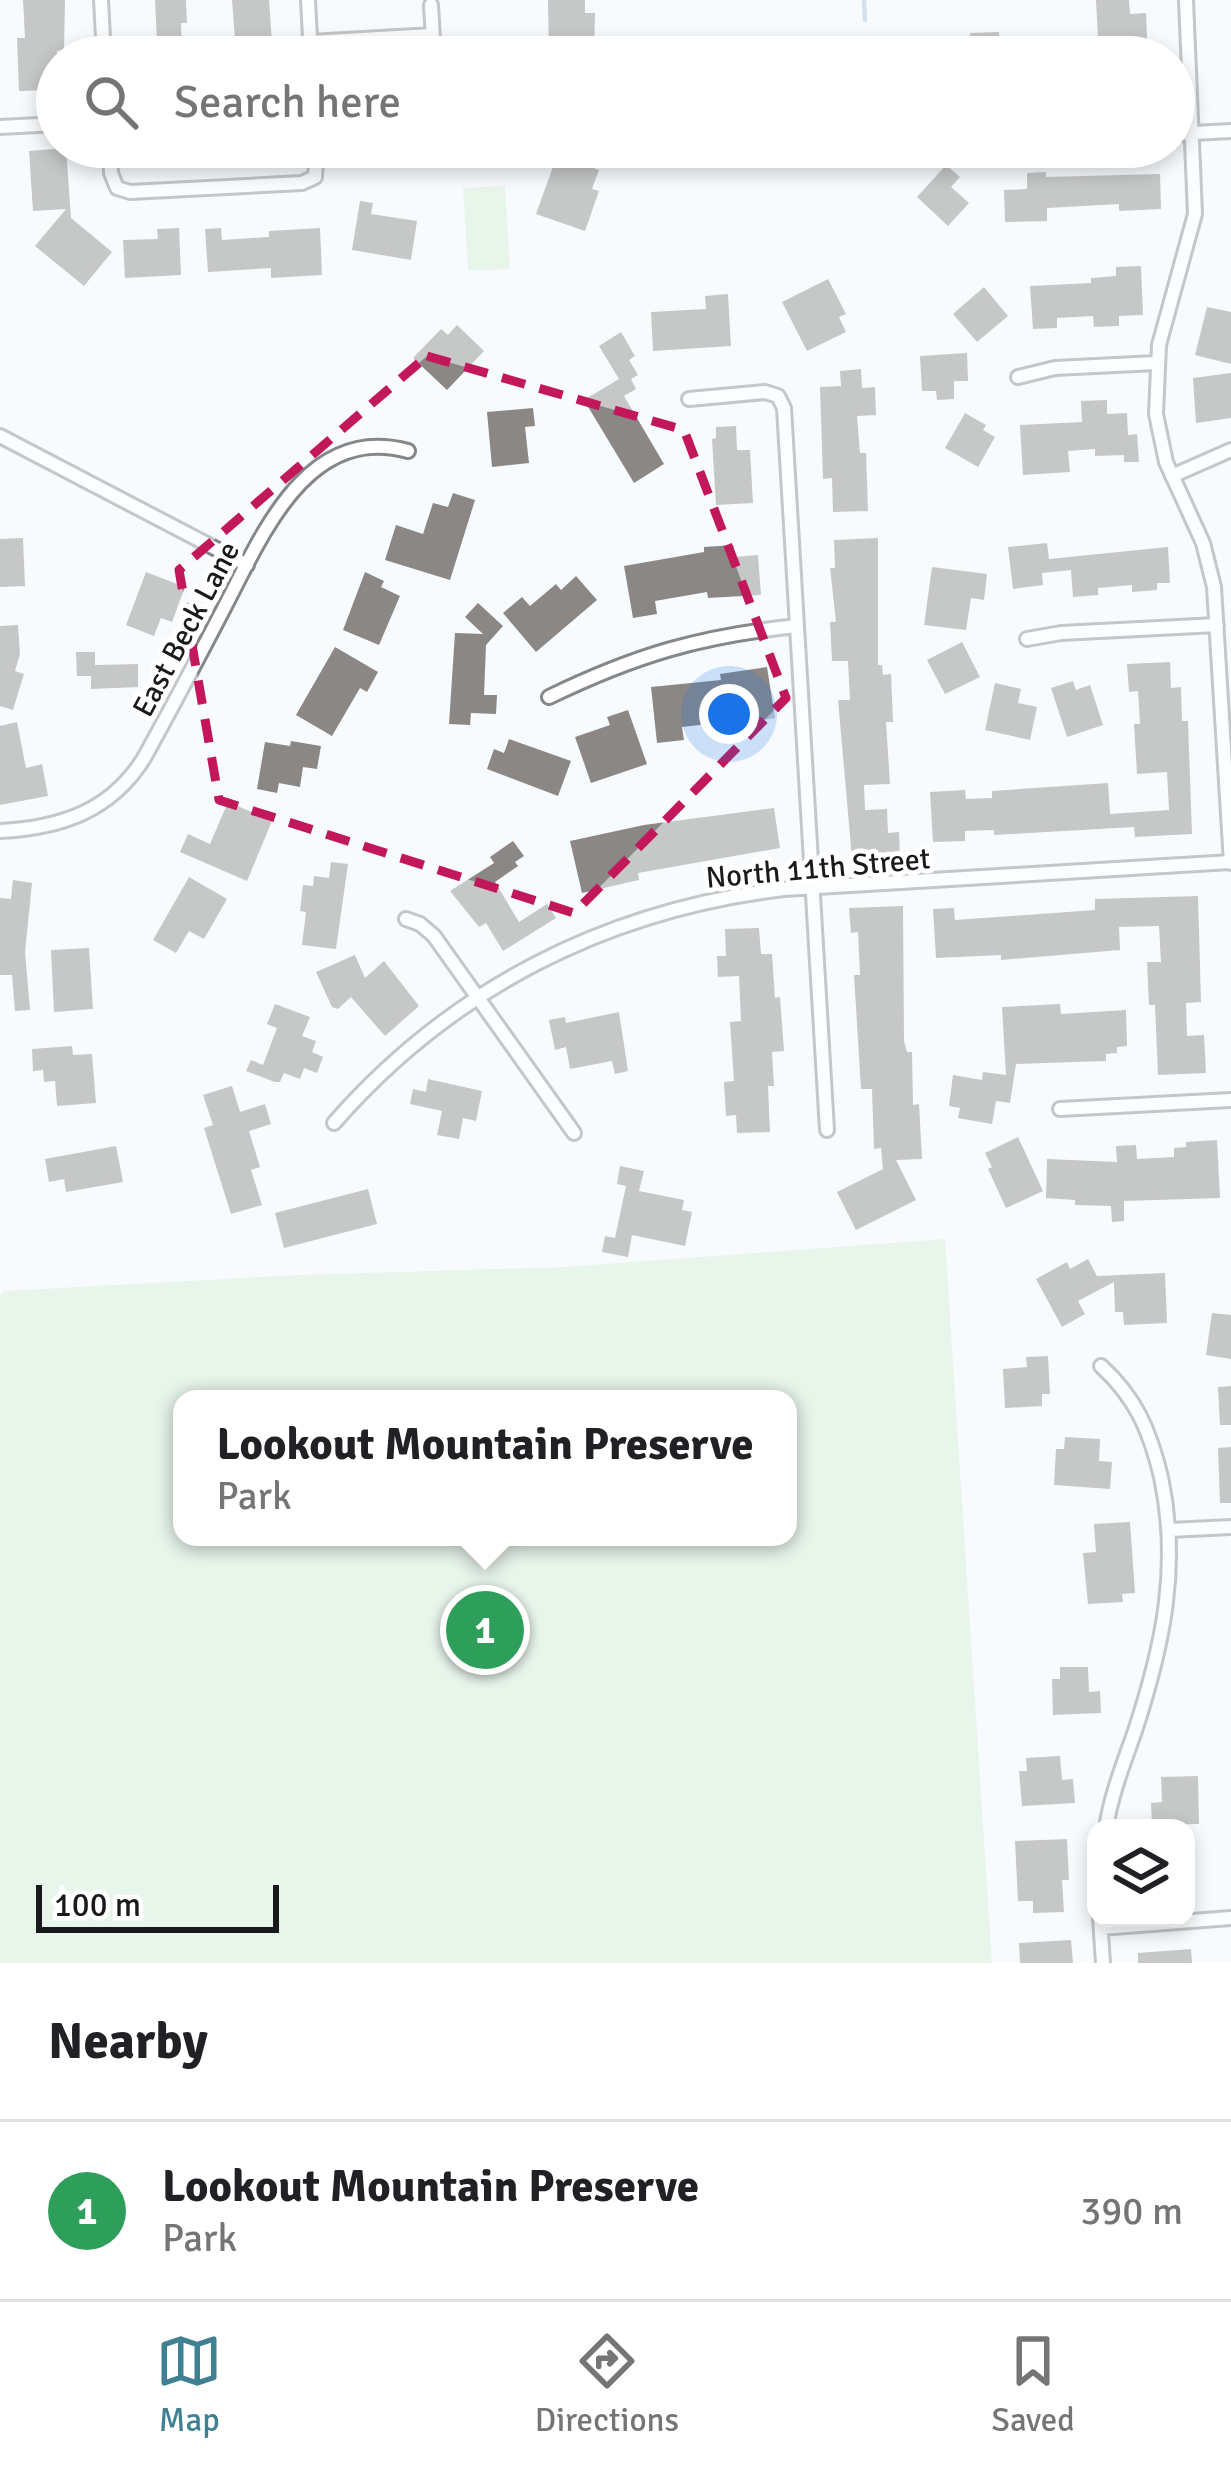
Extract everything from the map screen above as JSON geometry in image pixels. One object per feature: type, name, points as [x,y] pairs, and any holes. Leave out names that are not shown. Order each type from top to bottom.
[{"type":"street","points":[[101,0],[103,36]]},
{"type":"street","points":[[308,0],[310,36]]},
{"type":"street","points":[[1186,0],[1188,36]]},
{"type":"street","points":[[425,36],[433,35],[431,5]]},
{"type":"street","points":[[0,127],[36,125]]},
{"type":"street","points":[[1195,134],[1231,131]]},
{"type":"street","points":[[111,168],[117,188],[130,192],[302,183],[315,177],[316,168]]},
{"type":"street","points":[[1194,168],[1195,214],[1156,363],[1156,414],[1172,476],[1203,543],[1214,587],[1231,862]]},
{"type":"street","points":[[1018,377],[1055,368],[1156,363]]},
{"type":"street","points":[[689,399],[765,392],[778,396],[784,408],[826,1130]]},
{"type":"street","points":[[0,436],[247,565]]},
{"type":"street","name":"East Beck Lane","points":[[0,831],[48,827],[76,818],[99,807],[134,775],[286,498],[333,457],[377,443],[408,451]]},
{"type":"street","points":[[1172,476],[1231,450]]},
{"type":"street","points":[[1027,639],[1216,625]]},
{"type":"street","points":[[548,697],[634,658],[726,634],[797,626]]},
{"type":"street","name":"North 11th Street","points":[[334,1123],[406,1049],[477,995],[533,962],[640,918],[738,894],[1231,862]]},
{"type":"street","points":[[406,919],[434,936],[574,1133]]},
{"type":"street","points":[[1060,1109],[1231,1100]]},
{"type":"street","points":[[1102,1366],[1137,1404],[1158,1465],[1170,1530],[1171,1576],[1163,1640],[1109,1819]]},
{"type":"street","points":[[1170,1530],[1231,1527]]},
{"type":"street","points":[[1195,1919],[1231,1918]]},
{"type":"street","points":[[1101,1927],[1103,1963]]},
{"type":"highlighted area","points":[[427,356],[684,430],[786,698],[574,913],[219,800],[179,570]]},
{"type":"green space","points":[[505,186],[510,269],[468,271],[463,188]]},
{"type":"green space","points":[[945,1239],[992,1963],[0,1963],[0,1296],[4,1291],[564,1267]]},
{"type":"building","points":[[23,0],[65,0],[64,36],[36,36],[36,90],[19,91],[17,38],[25,38]]},
{"type":"building","points":[[155,0],[186,0],[187,23],[181,23],[181,36],[157,36]]},
{"type":"building","points":[[232,0],[269,0],[272,36],[235,36]]},
{"type":"building","points":[[548,0],[585,0],[585,13],[595,13],[594,36],[549,36]]},
{"type":"building","points":[[1096,0],[1129,0],[1130,14],[1146,13],[1147,36],[1098,36]]},
{"type":"building","points":[[999,32],[999,36],[970,36]]},
{"type":"building","points":[[36,150],[36,168],[67,168],[71,218],[112,252],[84,286],[35,246],[66,209],[33,211],[29,151]]},
{"type":"building","points":[[552,168],[599,170],[592,189],[599,191],[585,231],[536,214]]},
{"type":"building","points":[[943,168],[950,168],[960,177],[951,187],[969,203],[948,226],[917,197]]},
{"type":"building","points":[[1046,172],[1046,177],[1160,174],[1161,209],[1119,211],[1119,204],[1047,208],[1047,221],[1005,222],[1004,190],[1027,189],[1027,173]]},
{"type":"building","points":[[360,201],[373,203],[371,214],[417,221],[411,260],[352,250]]},
{"type":"building","points":[[179,228],[181,275],[125,278],[123,240],[158,239],[157,229]]},
{"type":"building","points":[[221,228],[222,240],[320,228],[322,275],[271,278],[271,268],[208,272],[205,229]]},
{"type":"building","points":[[1141,266],[1143,315],[1119,316],[1119,326],[1094,327],[1093,316],[1057,318],[1057,328],[1033,329],[1030,286],[1091,283],[1091,278],[1116,276],[1116,267]]},
{"type":"building","points":[[828,279],[846,314],[839,317],[846,332],[807,351],[782,302]]},
{"type":"building","points":[[984,287],[1008,316],[977,342],[953,314]]},
{"type":"building","points":[[728,294],[731,346],[653,351],[651,312],[706,309],[705,296]]},
{"type":"building","points":[[1207,307],[1231,312],[1231,364],[1195,355]]},
{"type":"building","points":[[457,325],[484,351],[447,390],[413,358],[441,329],[448,335]]},
{"type":"building","points":[[621,332],[635,356],[629,360],[638,375],[631,379],[636,389],[624,396],[664,464],[634,483],[584,400],[619,379],[599,346]]},
{"type":"building","points":[[967,353],[968,381],[954,381],[954,399],[937,400],[936,391],[922,391],[920,356]]},
{"type":"building","points":[[861,369],[862,388],[875,387],[876,415],[857,416],[860,453],[866,453],[868,511],[833,512],[832,478],[823,479],[820,387],[841,386],[840,371]]},
{"type":"building","points":[[1231,373],[1231,418],[1196,423],[1193,378]]},
{"type":"building","points":[[1107,400],[1107,414],[1127,413],[1128,435],[1137,434],[1139,462],[1124,462],[1124,455],[1095,456],[1095,449],[1068,451],[1070,472],[1023,475],[1020,425],[1082,422],[1081,401]]},
{"type":"building","points":[[533,408],[535,426],[525,427],[529,463],[492,467],[487,412]]},
{"type":"building","points":[[965,413],[986,425],[983,430],[995,437],[978,467],[945,448]]},
{"type":"building","points":[[736,426],[737,450],[750,450],[753,503],[716,505],[712,439],[716,427]]},
{"type":"building","points":[[453,493],[475,500],[450,580],[385,560],[396,525],[423,534],[433,503],[448,507]]},
{"type":"building","points":[[23,538],[25,586],[0,587],[0,539]]},
{"type":"building","points":[[878,538],[878,665],[883,675],[891,674],[893,722],[886,722],[890,784],[864,785],[865,810],[887,809],[888,833],[899,832],[900,856],[852,858],[838,700],[850,700],[848,661],[832,661],[830,622],[836,622],[830,568],[835,568],[834,540]]},
{"type":"building","points":[[1047,543],[1049,559],[1168,547],[1170,583],[1157,583],[1157,590],[1132,592],[1132,585],[1098,588],[1098,595],[1073,597],[1071,570],[1042,573],[1043,585],[1013,589],[1008,547]]},
{"type":"building","points":[[734,545],[734,557],[758,555],[761,595],[708,598],[707,592],[655,601],[657,614],[633,618],[624,566],[704,552],[704,547]]},
{"type":"building","points":[[932,567],[987,574],[984,600],[971,598],[966,630],[924,625]]},
{"type":"building","points":[[146,572],[185,587],[172,622],[161,618],[154,636],[126,625]]},
{"type":"building","points":[[365,572],[400,596],[379,645],[343,630]]},
{"type":"building","points":[[576,576],[597,600],[536,652],[503,613],[522,597],[530,606],[556,584],[561,590]]},
{"type":"building","points":[[478,603],[503,626],[486,645],[484,695],[497,695],[496,714],[471,713],[470,725],[449,724],[455,633],[483,634],[465,617]]},
{"type":"building","points":[[18,625],[20,654],[15,671],[24,674],[13,710],[0,706],[0,626]]},
{"type":"building","points":[[962,642],[980,677],[945,694],[927,660]]},
{"type":"building","points":[[335,647],[378,672],[367,692],[360,688],[332,736],[296,715]]},
{"type":"building","points":[[76,652],[95,652],[95,665],[138,664],[138,687],[91,689],[91,676],[77,676]]},
{"type":"building","points":[[1170,662],[1171,688],[1181,687],[1182,721],[1188,721],[1192,834],[1135,837],[1134,827],[994,835],[994,830],[965,831],[965,841],[933,842],[930,792],[965,790],[966,799],[992,798],[992,791],[1108,783],[1110,814],[1169,810],[1167,772],[1137,774],[1134,724],[1140,724],[1138,691],[1129,692],[1127,664]]},
{"type":"building","points":[[767,667],[775,718],[682,727],[684,740],[657,743],[651,687],[721,680],[720,674]]},
{"type":"building","points":[[1073,681],[1076,690],[1090,685],[1103,725],[1067,737],[1051,688]]},
{"type":"building","points":[[995,683],[1021,689],[1018,703],[1037,707],[1030,740],[985,730]]},
{"type":"building","points":[[628,710],[647,764],[591,783],[575,737],[610,725],[607,717]]},
{"type":"building","points":[[17,722],[26,768],[42,764],[48,796],[0,805],[0,726]]},
{"type":"building","points":[[509,739],[571,761],[558,796],[487,769],[494,749],[504,753]]},
{"type":"building","points":[[291,741],[321,746],[317,769],[303,767],[300,787],[279,783],[277,793],[257,789],[265,742],[290,746]]},
{"type":"building","points":[[228,802],[272,821],[247,881],[180,852],[188,834],[210,844]]},
{"type":"building","points":[[774,808],[780,848],[638,873],[639,880],[582,893],[570,841],[644,825]]},
{"type":"building","points":[[513,841],[524,856],[495,882],[519,922],[547,904],[556,918],[503,951],[486,923],[479,927],[450,891],[494,863],[490,857]]},
{"type":"building","points":[[331,862],[348,864],[336,949],[302,945],[303,885],[313,886],[314,876],[329,878]]},
{"type":"building","points":[[189,877],[227,899],[204,939],[189,931],[176,953],[153,940]]},
{"type":"building","points":[[13,880],[32,883],[25,952],[30,1010],[15,1011],[12,975],[0,975],[0,898],[11,899]]},
{"type":"building","points":[[1198,896],[1201,1002],[1186,1003],[1187,1036],[1204,1035],[1206,1073],[1158,1075],[1155,1005],[1149,1005],[1147,962],[1161,962],[1159,926],[1119,927],[1120,950],[1001,960],[1001,955],[936,958],[933,909],[954,908],[955,920],[1095,910],[1095,899]]},
{"type":"building","points":[[903,906],[904,1041],[907,1052],[912,1052],[913,1105],[919,1104],[922,1159],[896,1160],[916,1200],[856,1230],[837,1192],[883,1169],[881,1148],[874,1149],[872,1089],[861,1089],[854,975],[860,975],[858,932],[851,933],[849,908]]},
{"type":"building","points":[[759,928],[761,954],[772,954],[784,1051],[772,1052],[770,1132],[737,1133],[736,1115],[726,1116],[724,1082],[734,1081],[730,1022],[741,1021],[739,976],[718,977],[717,956],[726,956],[725,929]]},
{"type":"building","points":[[89,948],[93,1009],[54,1012],[51,950]]},
{"type":"building","points":[[355,955],[365,978],[384,961],[419,1006],[385,1036],[351,997],[338,1009],[332,1007],[316,972]]},
{"type":"building","points":[[275,1004],[310,1017],[302,1036],[316,1041],[312,1052],[323,1057],[317,1073],[304,1068],[300,1079],[284,1073],[275,1082],[246,1071],[251,1060],[263,1065],[277,1028],[267,1024]]},
{"type":"building","points":[[1060,1004],[1061,1014],[1126,1010],[1127,1046],[1106,1054],[1106,1061],[1016,1064],[1010,1103],[996,1101],[992,1124],[958,1118],[960,1108],[949,1106],[953,1075],[982,1080],[983,1072],[1006,1075],[1002,1007]]},
{"type":"building","points":[[619,1012],[628,1071],[615,1074],[612,1061],[570,1069],[566,1047],[555,1050],[549,1020],[565,1017],[566,1023]]},
{"type":"building","points":[[72,1046],[73,1055],[92,1054],[96,1103],[57,1106],[55,1081],[44,1082],[43,1070],[33,1071],[32,1049]]},
{"type":"building","points":[[428,1079],[482,1091],[476,1121],[463,1118],[459,1139],[437,1135],[442,1111],[410,1104],[413,1089],[426,1092]]},
{"type":"building","points":[[232,1086],[240,1112],[265,1104],[271,1124],[249,1131],[260,1167],[251,1170],[262,1205],[231,1214],[204,1128],[213,1125],[203,1095]]},
{"type":"building","points":[[1018,1137],[1043,1191],[1006,1208],[985,1153]]},
{"type":"building","points":[[1217,1140],[1220,1198],[1124,1201],[1124,1221],[1112,1222],[1111,1206],[1046,1198],[1047,1159],[1117,1162],[1116,1146],[1136,1145],[1137,1159],[1174,1157],[1174,1148],[1186,1147],[1186,1142]]},
{"type":"building","points":[[116,1146],[123,1182],[66,1192],[64,1179],[49,1182],[45,1159]]},
{"type":"building","points":[[620,1166],[644,1171],[639,1191],[684,1200],[682,1210],[692,1212],[685,1246],[632,1235],[628,1257],[602,1252],[605,1236],[615,1238],[626,1186],[617,1184]]},
{"type":"building","points":[[368,1189],[377,1224],[284,1248],[275,1213]]},
{"type":"building","points":[[1088,1259],[1097,1276],[1165,1273],[1167,1323],[1124,1325],[1123,1312],[1115,1312],[1114,1282],[1078,1301],[1085,1314],[1062,1327],[1036,1279],[1067,1262],[1070,1269]]},
{"type":"building","points":[[1212,1313],[1231,1315],[1231,1359],[1206,1355]]},
{"type":"building","points":[[1048,1356],[1050,1394],[1042,1394],[1042,1406],[1005,1408],[1003,1369],[1027,1367],[1026,1357]]},
{"type":"building","points":[[1231,1386],[1231,1425],[1220,1425],[1218,1387]]},
{"type":"building","points":[[1065,1437],[1100,1439],[1099,1461],[1112,1462],[1110,1489],[1054,1485],[1056,1449],[1064,1449]]},
{"type":"building","points":[[1231,1447],[1231,1503],[1220,1503],[1218,1448]]},
{"type":"building","points":[[1130,1522],[1135,1593],[1122,1594],[1123,1602],[1088,1604],[1083,1553],[1096,1552],[1094,1524]]},
{"type":"building","points":[[1060,1667],[1088,1667],[1089,1692],[1100,1691],[1101,1713],[1053,1715],[1052,1679],[1060,1679]]},
{"type":"building","points":[[1060,1756],[1062,1780],[1073,1779],[1075,1803],[1022,1806],[1019,1771],[1027,1771],[1026,1758]]},
{"type":"building","points":[[1198,1776],[1199,1824],[1195,1819],[1152,1819],[1151,1803],[1162,1802],[1161,1777]]},
{"type":"building","points":[[1067,1839],[1069,1880],[1062,1880],[1064,1912],[1033,1913],[1033,1901],[1018,1901],[1015,1841]]},
{"type":"building","points":[[1071,1940],[1073,1963],[1020,1963],[1019,1943]]},
{"type":"building","points":[[1191,1949],[1192,1963],[1138,1963],[1138,1953]]},
{"type":"waterway","points":[[864,0],[865,20]]},
{"type":"place","name":"Lookout Mountain Preserve","points":[[485,1630]]}]
